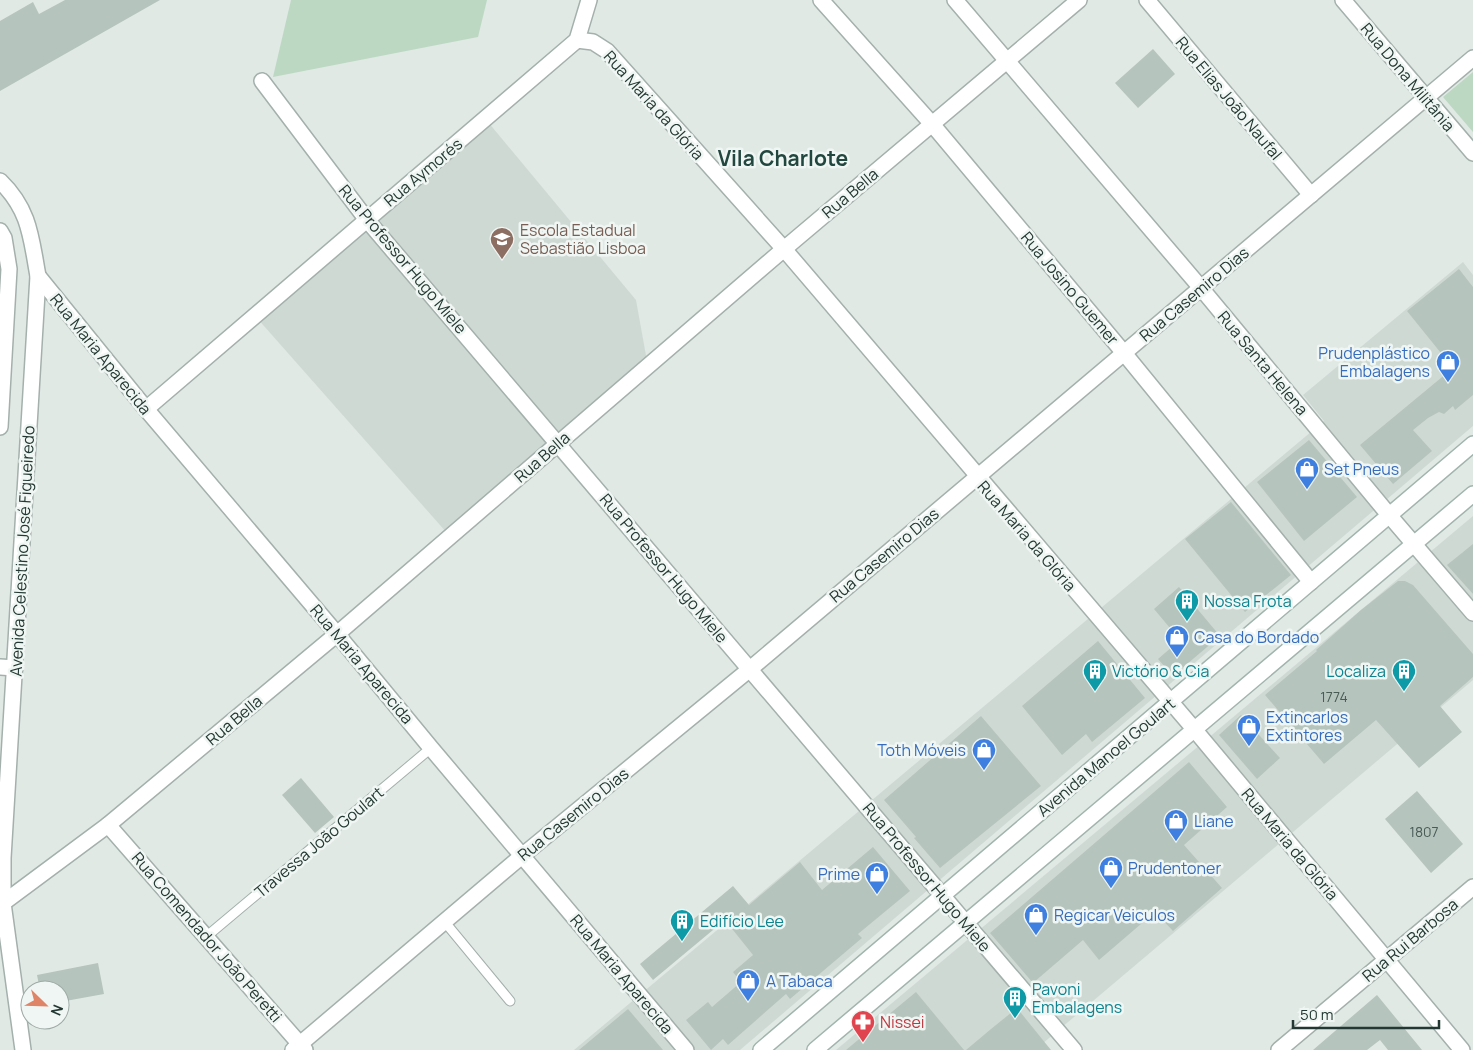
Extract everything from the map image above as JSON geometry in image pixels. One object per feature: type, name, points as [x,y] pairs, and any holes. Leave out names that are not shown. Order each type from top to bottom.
[{"type":"street","points":[[577,40],[588,0]]},
{"type":"street","name":"Rua Josino Guemer","points":[[821,0],[932,124],[1124,352],[1311,582]]},
{"type":"street","name":"Rua Santa Helena","points":[[954,0],[1201,288],[1389,516],[1473,613]]},
{"type":"street","name":"Rua Bella","points":[[2,905],[108,825],[338,634],[784,249],[1079,0]]},
{"type":"street","name":"Rua Elias João Naufal","points":[[1147,0],[1311,195]]},
{"type":"street","name":"Rua Dona Militânia","points":[[1343,0],[1473,153]]},
{"type":"street","name":"Rua Aymorés","points":[[146,409],[577,40]]},
{"type":"street","name":"Rua Maria da Glória","points":[[577,40],[593,42],[607,51],[784,249],[1194,729],[1462,1050]]},
{"type":"street","name":"Rua Casemiro Dias","points":[[300,1048],[522,855],[750,669],[1473,58]]},
{"type":"street","name":"Rua Professor Hugo Miele","points":[[262,81],[367,220],[1074,1050]]},
{"type":"street","name":"Avenida Celestino José Figueiredo","points":[[0,180],[12,192],[29,225],[38,276],[7,667],[2,905],[23,1050]]},
{"type":"street","name":"Avenida Celestino José Figueiredo","points":[[0,231],[4,238],[9,269],[0,428]]},
{"type":"street","name":"Rua Maria Aparecida","points":[[38,276],[146,409],[338,634],[431,748],[686,1050]]},
{"type":"street","name":"Avenida Manoel Goulart","points":[[761,1050],[1473,444]]},
{"type":"street","points":[[815,1050],[1473,494]]},
{"type":"street","name":"Rua Comendador João Peretti","points":[[108,825],[207,936],[300,1048]]},
{"type":"street","name":"Rua Rui Barbosa","points":[[1278,1050],[1473,887]]},
{"type":"lane","name":"Travessa João Goulart","points":[[207,936],[431,748]]},
{"type":"lane","points":[[444,921],[510,1001]]},
{"type":"shaded area","points":[[488,122],[636,300],[647,361],[447,533],[256,317]]},
{"type":"shaded area","points":[[1463,262],[1473,275],[1473,426],[740,1050],[574,1050],[1324,421],[1303,395]]},
{"type":"shaded area","points":[[1473,516],[1473,680],[1035,1050],[836,1050]]},
{"type":"green space","points":[[291,0],[487,0],[478,37],[273,77]]},
{"type":"green space","points":[[1473,72],[1473,132],[1443,97]]},
{"type":"building","points":[[65,0],[160,0],[0,91],[0,21],[33,2],[39,14]]},
{"type":"building","points":[[1153,49],[1175,74],[1138,108],[1115,83]]},
{"type":"building","points":[[1459,269],[1473,287],[1473,395],[1455,410],[1453,406],[1444,414],[1439,412],[1413,430],[1432,451],[1393,484],[1360,445],[1453,368],[1407,311]]},
{"type":"building","name":"Set Pneus","points":[[1309,440],[1357,497],[1304,541],[1257,482]]},
{"type":"building","points":[[1231,502],[1291,575],[1245,612],[1185,539]]},
{"type":"building","points":[[1473,544],[1473,594],[1447,565]]},
{"type":"building","points":[[1398,581],[1405,581],[1413,585],[1473,654],[1473,677],[1440,706],[1462,732],[1419,768],[1376,720],[1324,764],[1265,695],[1317,651],[1361,610]]},
{"type":"building","name":"Nossa Frota","points":[[1179,587],[1220,636],[1173,676],[1158,659],[1180,640],[1154,609]]},
{"type":"building","name":"Victório & Cia","points":[[1098,641],[1145,698],[1092,742],[1086,734],[1062,755],[1022,706]]},
{"type":"building","name":"Extincarlos Extintores","points":[[1241,715],[1280,758],[1257,779],[1219,735]]},
{"type":"building","points":[[981,716],[1041,786],[940,868],[884,800]]},
{"type":"building","points":[[1189,762],[1227,807],[1184,845],[1222,888],[1173,931],[1155,912],[1099,960],[1083,940],[1033,983],[990,933]]},
{"type":"building","points":[[301,778],[334,817],[315,833],[282,795]]},
{"type":"building","points":[[1417,791],[1463,844],[1431,873],[1385,819]]},
{"type":"building","points":[[873,847],[910,891],[858,934],[862,938],[790,999],[786,994],[728,1045],[723,1039],[711,1050],[686,1020],[708,1002],[712,1007],[741,982],[733,972],[753,955],[725,920],[653,980],[640,964],[733,886],[749,905],[800,862],[822,890]]},
{"type":"building","points":[[98,963],[104,994],[70,1000],[70,980],[38,980],[37,975]]},
{"type":"building","points":[[916,992],[964,1050],[846,1050],[864,1035]]},
{"type":"building","points":[[1377,995],[1422,1050],[1388,1050],[1380,1040],[1367,1050],[1313,1050]]},
{"type":"building","name":"Pavoni Embalagens","points":[[1017,1008],[1051,1050],[966,1050],[991,1029]]},
{"type":"building","points":[[628,1009],[663,1050],[579,1050]]},
{"type":"place","name":"Escola Estadual Sebastião Lisboa","points":[[502,260]]},
{"type":"place","name":"Prudenplástico Embalagens","points":[[1448,383]]},
{"type":"place","name":"Set Pneus","points":[[1307,490]]},
{"type":"place","name":"Nossa Frota","points":[[1187,622]]},
{"type":"place","name":"Casa do Bordado","points":[[1177,658]]},
{"type":"place","name":"Victório & Cia","points":[[1095,692]]},
{"type":"place","name":"Localiza","points":[[1404,692]]},
{"type":"place","name":"Extincarlos Extintores","points":[[1249,747]]},
{"type":"place","name":"Toth Móveis","points":[[984,771]]},
{"type":"place","name":"Liane","points":[[1176,842]]},
{"type":"place","name":"Prudentoner","points":[[1111,889]]},
{"type":"place","name":"Prime","points":[[877,895]]},
{"type":"place","name":"Regicar Veiculos","points":[[1036,936]]},
{"type":"place","name":"Edifício Lee","points":[[682,942]]},
{"type":"place","name":"A Tabaca","points":[[748,1002]]},
{"type":"place","name":"Pavoni Embalagens","points":[[1015,1019]]},
{"type":"place","name":"Nissei","points":[[863,1043]]},
{"type":"district","name":"Vila Charlote","points":[[783,159]]}]
